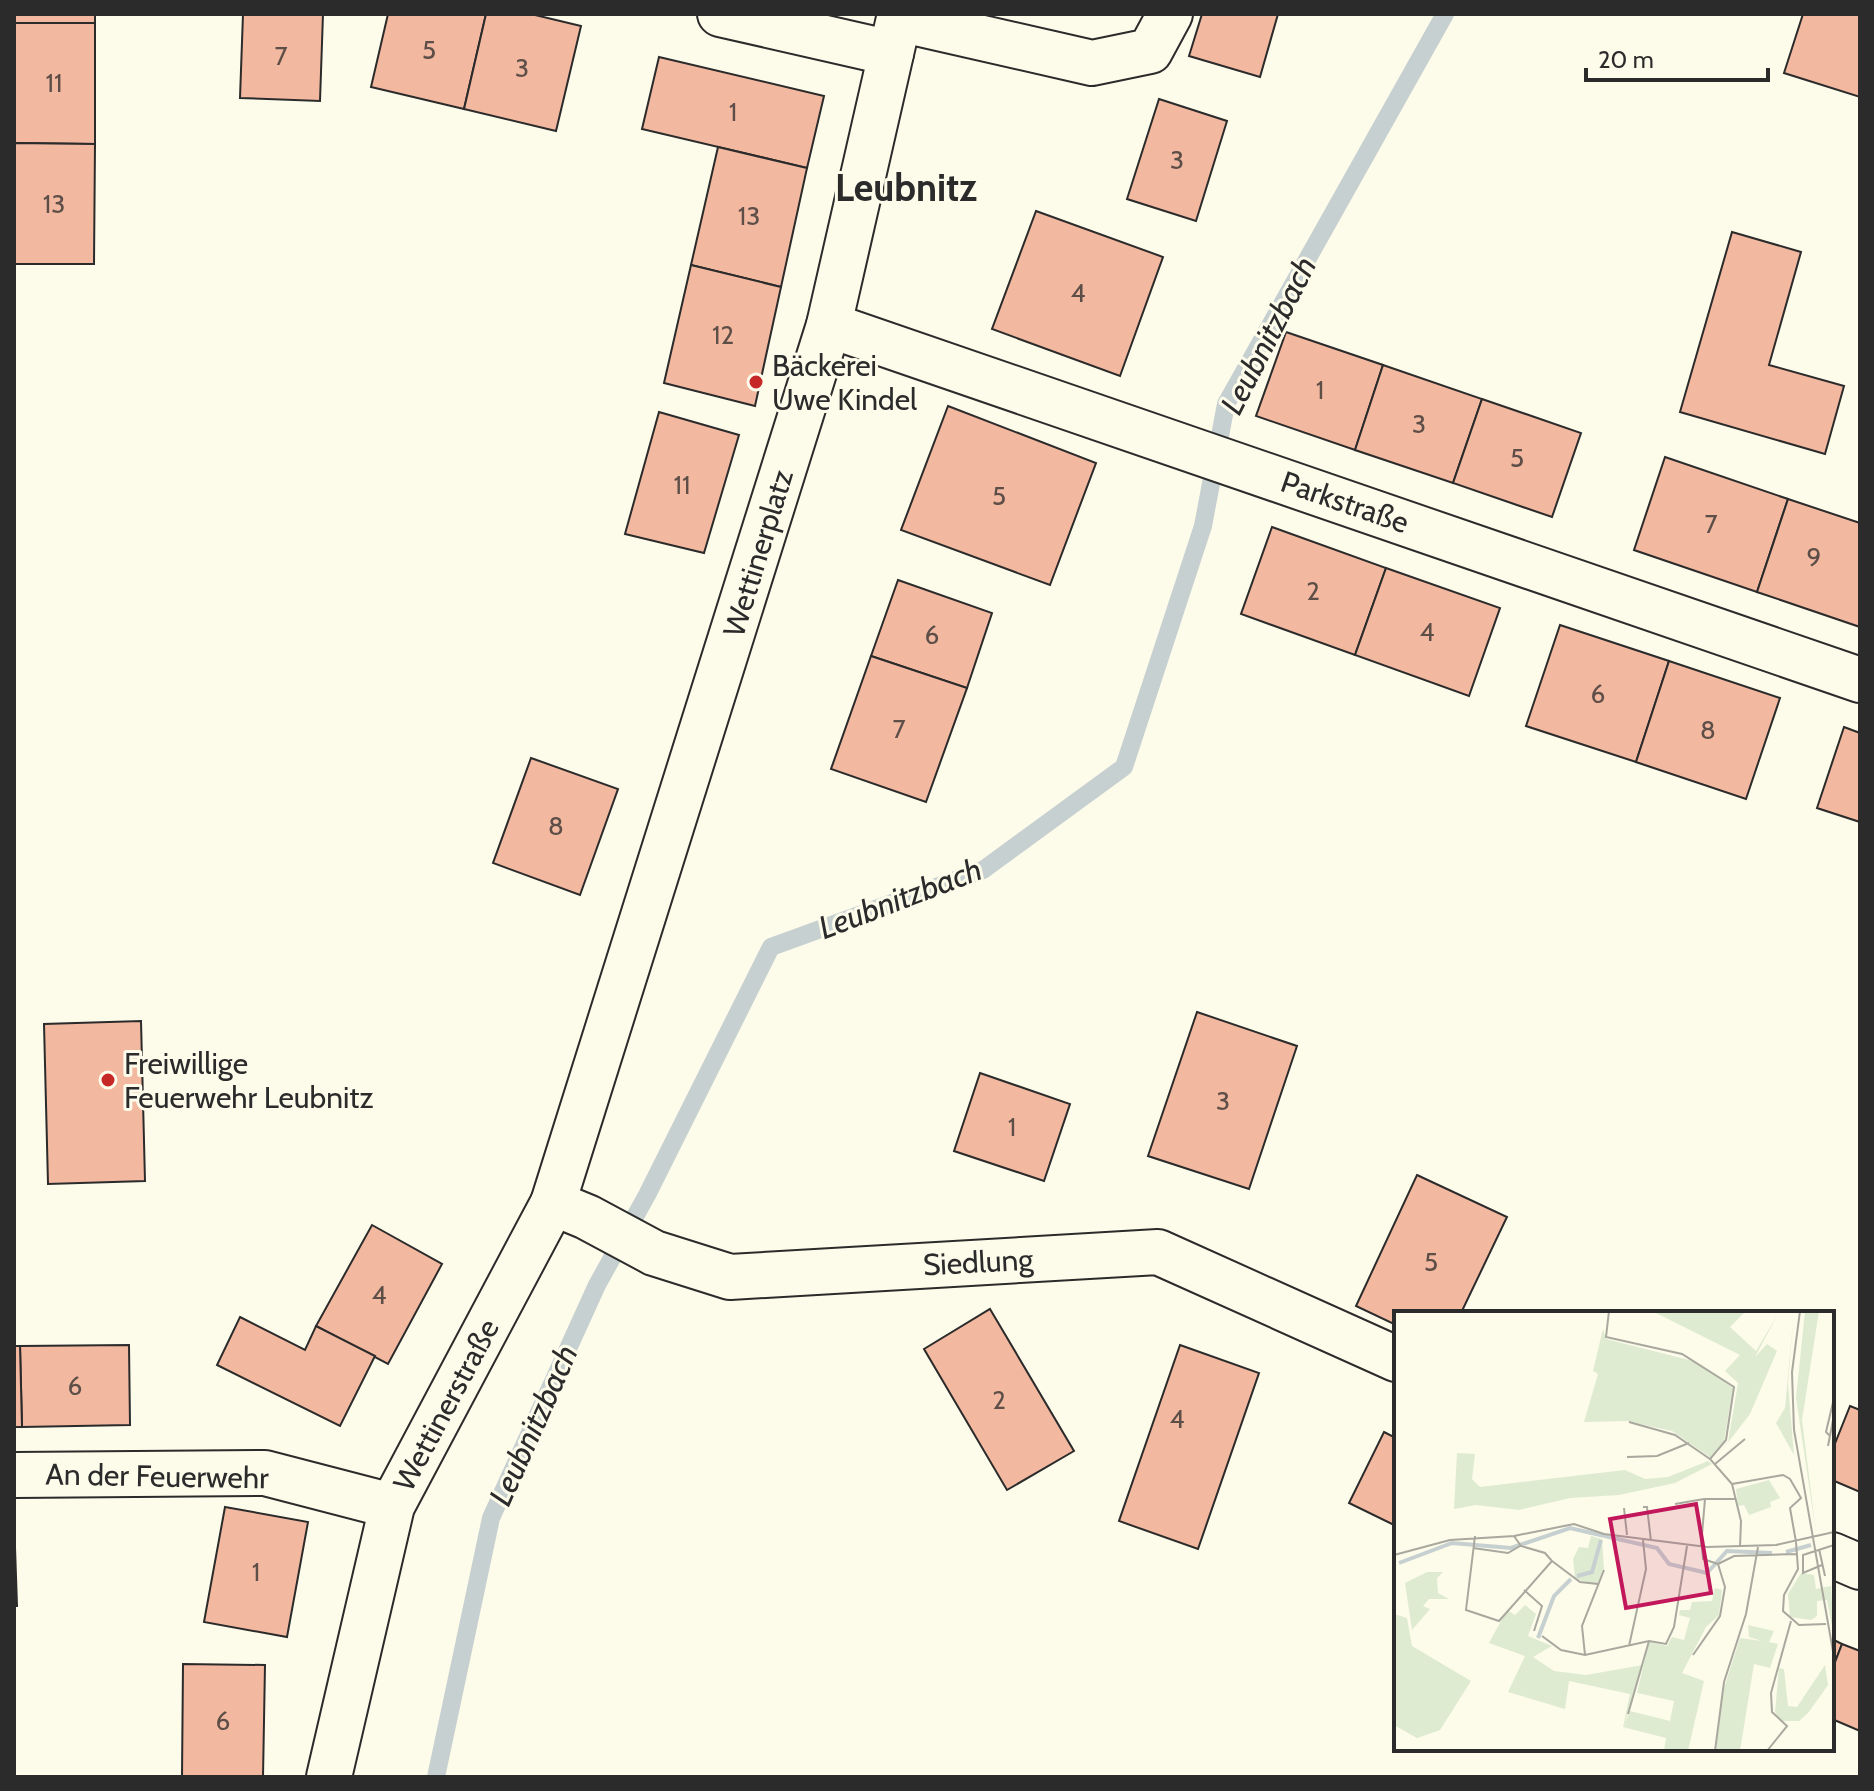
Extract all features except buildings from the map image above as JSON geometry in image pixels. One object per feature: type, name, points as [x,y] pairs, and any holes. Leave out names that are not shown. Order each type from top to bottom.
[{"type":"street","points":[[720,14],[897,29],[1092,63],[1150,51],[1170,14]]},
{"type":"street","name":"Wettinerplatz","points":[[603,1047],[829,325],[897,29]]},
{"type":"street","name":"Parkstraße","points":[[829,325],[1860,680]]},
{"type":"street","name":"Wettinerstraße","points":[[329,1777],[392,1506],[570,1210],[603,1047]]},
{"type":"street","name":"Siedlung","points":[[570,1210],[654,1253],[730,1277],[1158,1252],[1394,1358]]},
{"type":"street","name":"An der Feuerwehr","points":[[14,1475],[265,1473],[392,1506]]},
{"type":"street","points":[[1834,1556],[1860,1567]]},
{"type":"waterway","name":"Leubnitzbach","points":[[436,1777],[491,1518],[597,1285],[647,1195],[771,947],[983,870],[1124,767],[1203,526],[1226,404],[1445,14]]},
{"type":"place","name":"Bäckerei Uwe Kindel","points":[[756,382]]},
{"type":"place","name":"Freiwillige Feuerwehr Leubnitz","points":[[108,1080]]},
{"type":"district","name":"Leubnitz","points":[[906,187]]}]
